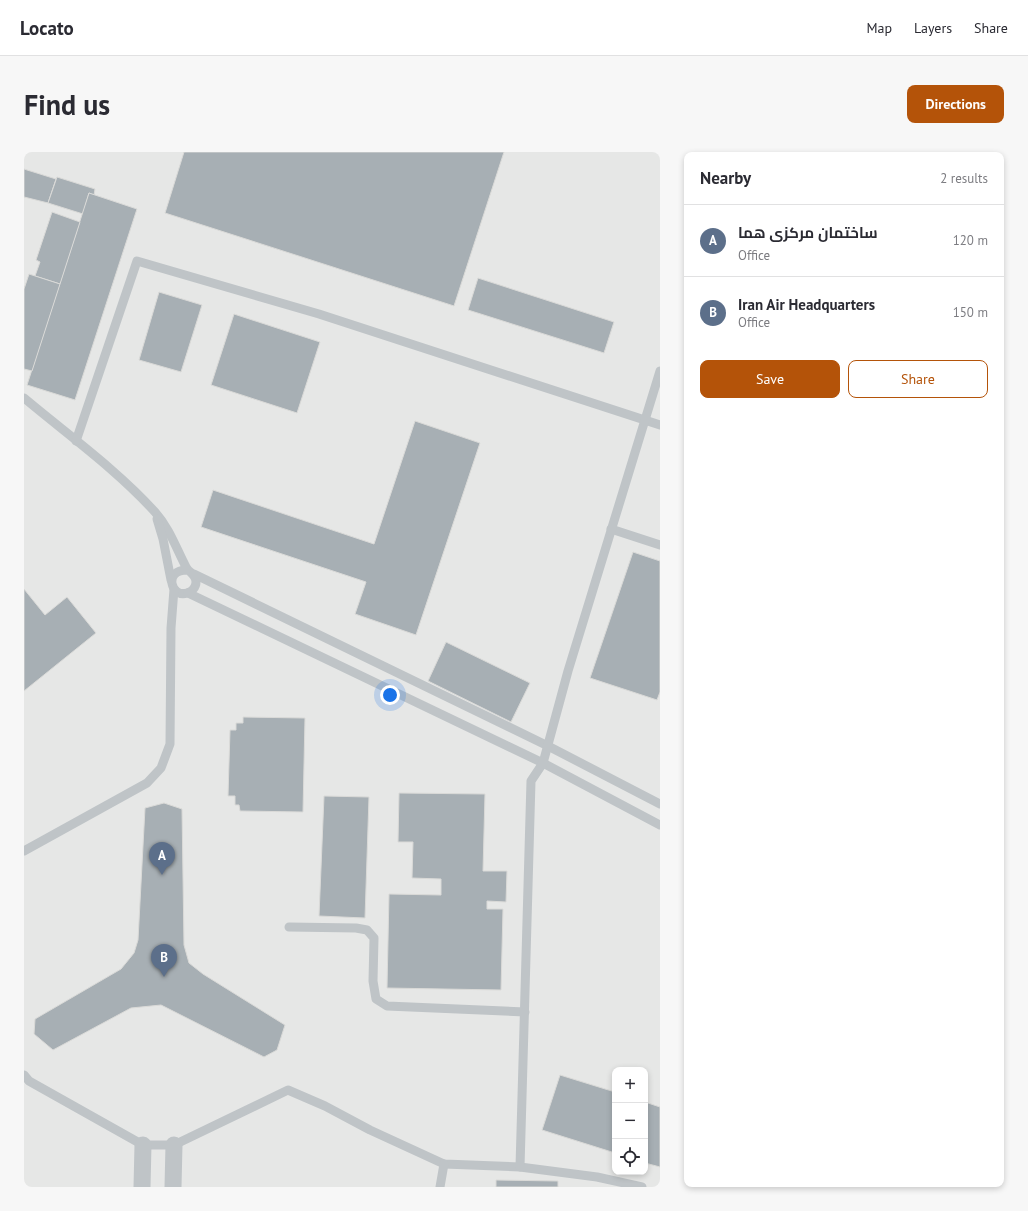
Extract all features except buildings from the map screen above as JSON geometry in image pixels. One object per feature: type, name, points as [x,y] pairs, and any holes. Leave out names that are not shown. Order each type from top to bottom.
[{"type":"street","points":[[142,1187],[143,1145]]},
{"type":"street","points":[[172,1187],[174,1145]]},
{"type":"lane","points":[[76,441],[137,261],[319,314],[660,425]]},
{"type":"lane","points":[[520,1167],[531,781],[543,763],[568,671],[660,371]]},
{"type":"lane","points":[[24,398],[131,487],[156,514],[169,531],[196,581],[194,588],[188,593]]},
{"type":"lane","points":[[156,514],[164,539],[173,585],[180,593],[188,593],[543,763],[660,825]]},
{"type":"lane","points":[[612,529],[660,545]]},
{"type":"lane","points":[[24,851],[147,784],[161,768],[170,744],[173,574],[180,570],[190,572],[548,746],[660,804]]},
{"type":"lane","points":[[289,927],[356,928],[366,930],[374,938],[373,981],[376,999],[387,1006],[525,1012]]},
{"type":"lane","points":[[24,1075],[29,1081],[143,1145],[174,1145],[288,1090],[444,1164],[520,1167],[597,1177],[642,1187]]},
{"type":"lane","points":[[440,1187],[444,1164]]},
{"type":"shaded area","points":[[24,152],[660,152],[660,1187],[24,1187]]},
{"type":"place","name":"ساختمان مرکزی هما","points":[[162,875]]},
{"type":"place","name":"Iran Air Headquarters","points":[[164,977]]}]
